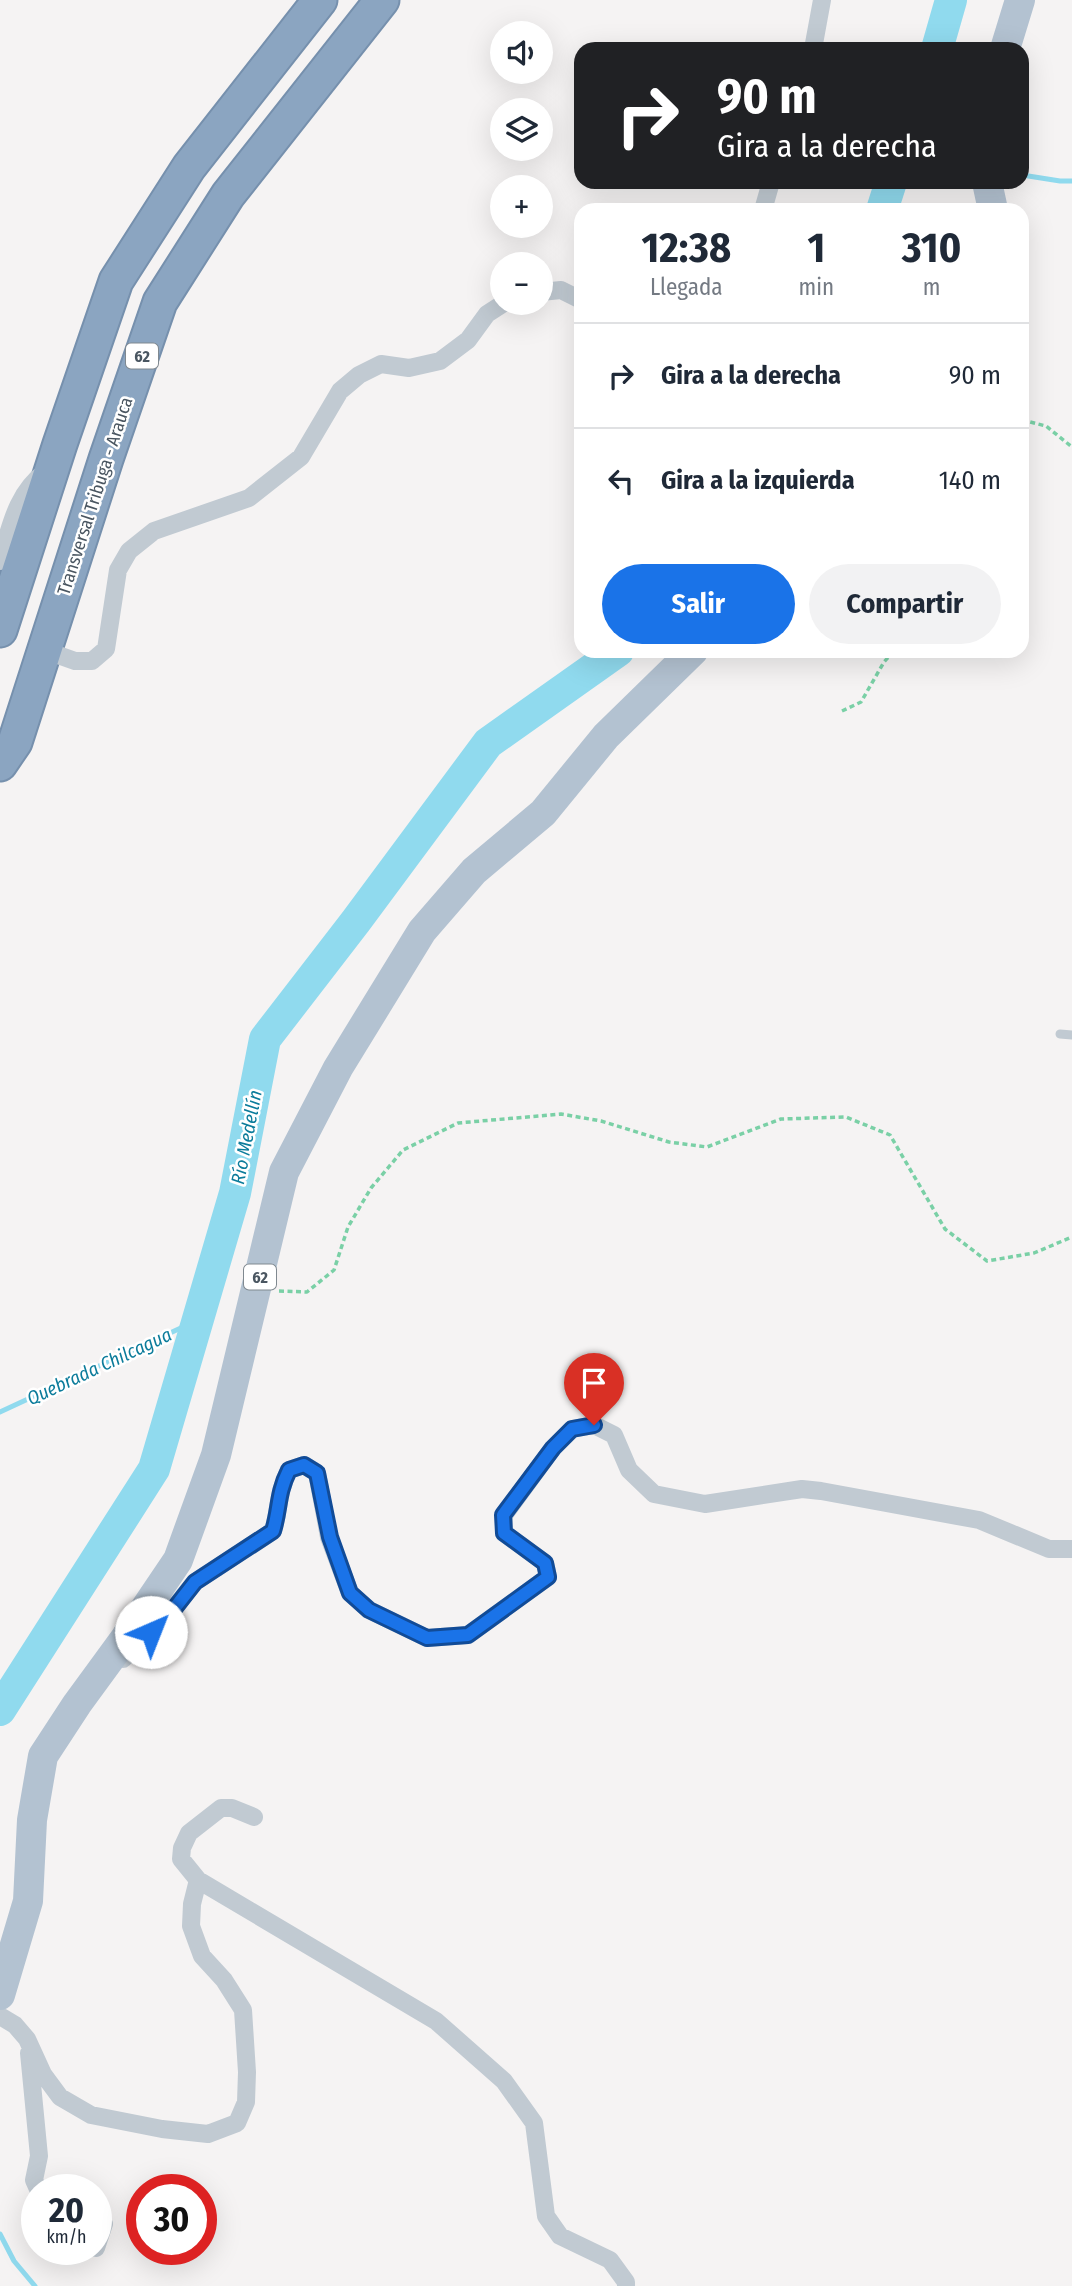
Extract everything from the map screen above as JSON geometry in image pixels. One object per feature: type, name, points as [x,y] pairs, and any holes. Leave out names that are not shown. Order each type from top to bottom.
[{"type":"highway","points":[[0,631],[116,281],[189,167],[320,0]]},
{"type":"highway","name":"Transversal Tribuga - Arauca","points":[[0,764],[15,742],[160,302],[229,195],[382,0]]},
{"type":"main road","points":[[1007,42],[1020,0]]},
{"type":"main road","name":"62","points":[[0,1995],[28,1901],[32,1819],[43,1756],[178,1560],[216,1455],[284,1172],[338,1068],[422,930],[474,871],[543,813],[606,736],[686,658]]},
{"type":"street","points":[[814,42],[822,0]]},
{"type":"street","points":[[553,291],[561,290],[574,296]]},
{"type":"street","points":[[44,650],[75,661],[92,661],[106,649],[118,570],[129,551],[153,531],[249,499],[301,457],[340,391],[359,375],[381,364],[409,368],[440,361],[468,340],[490,312]]},
{"type":"street","points":[[0,561],[18,505],[25,492],[34,480],[55,464]]},
{"type":"street","points":[[77,1704],[170,1614],[195,1582],[273,1531],[280,1487],[289,1470],[304,1465],[317,1473],[332,1547],[350,1593],[369,1610],[427,1638],[468,1635],[548,1577],[545,1563],[504,1533],[503,1515],[553,1448],[572,1429],[594,1425],[614,1435],[629,1470],[654,1494],[705,1504],[802,1489],[821,1491],[979,1520],[1049,1549],[1072,1549]]},
{"type":"street","points":[[254,1817],[232,1808],[221,1808],[189,1833],[181,1859],[198,1880],[436,2021],[503,2081],[534,2123],[546,2216],[560,2236],[610,2260],[626,2286]]},
{"type":"street","points":[[0,2016],[15,2025],[27,2039],[43,2074],[60,2097],[91,2115],[162,2129],[208,2134],[237,2123],[246,2102],[243,2010],[224,1980],[202,1956],[191,1926],[191,1904],[198,1880]]},
{"type":"street","points":[[27,2039],[39,2156],[35,2174]]},
{"type":"lane","points":[[1060,1034],[1072,1035]]},
{"type":"path","points":[[1029,422],[1046,426],[1072,447]]},
{"type":"path","points":[[842,711],[861,702],[888,658]]},
{"type":"path","points":[[257,1290],[307,1292],[334,1270],[348,1227],[371,1188],[403,1150],[458,1123],[561,1114],[601,1121],[669,1142],[707,1147],[781,1119],[846,1117],[890,1135],[945,1229],[987,1261],[1034,1253],[1072,1237]]},
{"type":"waterway","name":"Río Medellín","points":[[939,42],[951,0]]},
{"type":"waterway","points":[[1029,176],[1072,181]]},
{"type":"waterway","name":"Río Medellín","points":[[884,203],[889,189]]},
{"type":"waterway","name":"Río Medellín","points":[[0,1710],[154,1469],[235,1193],[265,1039],[488,743],[608,658]]},
{"type":"waterway","name":"Quebrada Chilcagua","points":[[0,1412],[198,1320]]},
{"type":"waterway","points":[[0,2234],[14,2261],[35,2286]]},
{"type":"route","points":[[151,1632],[170,1614],[195,1582],[273,1531],[280,1487],[289,1470],[304,1465],[317,1473],[335,1557],[350,1593],[369,1610],[427,1638],[468,1635],[548,1577],[545,1563],[504,1533],[503,1515],[553,1448],[572,1429],[594,1425]]}]
